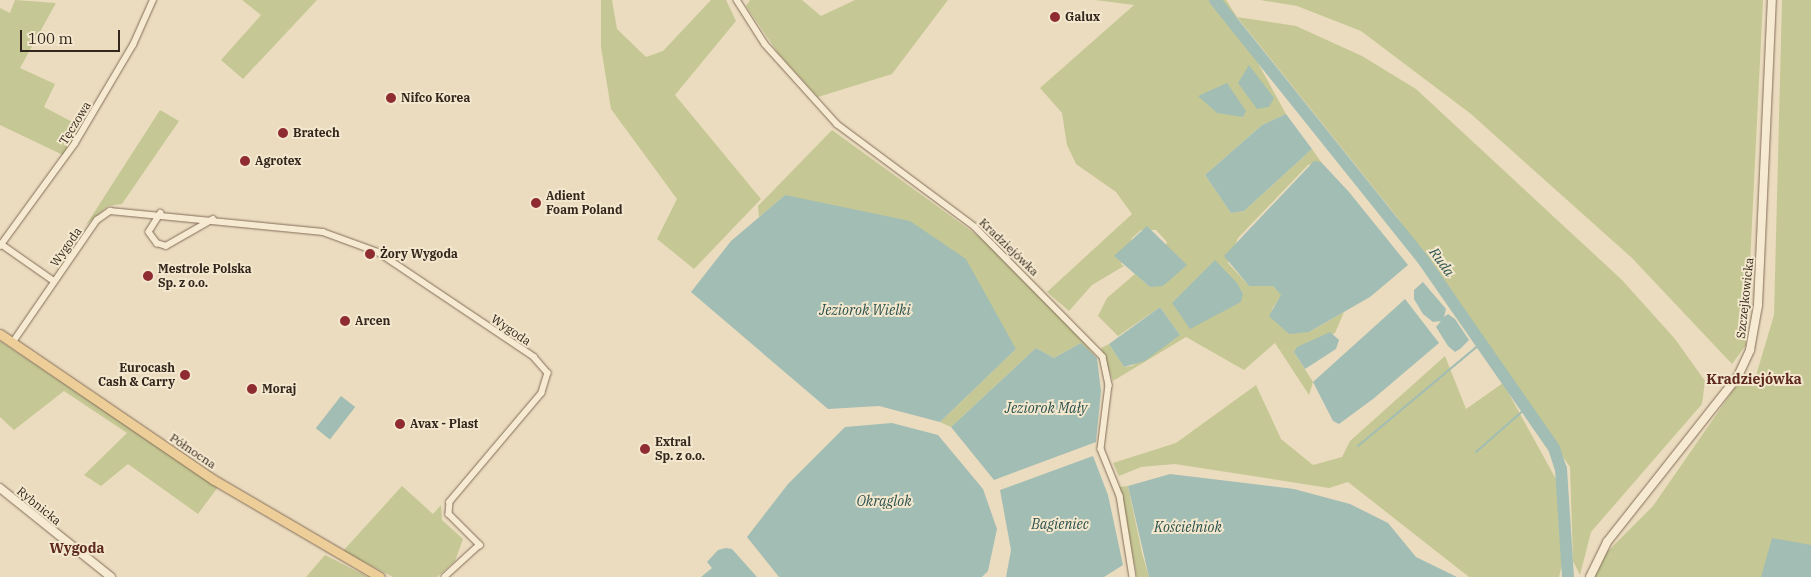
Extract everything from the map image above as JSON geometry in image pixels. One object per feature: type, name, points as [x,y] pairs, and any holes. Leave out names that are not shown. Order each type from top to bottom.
[{"type":"main road","name":"Szczejkowicka","points":[[1590,577],[1607,542],[1738,376],[1750,350],[1758,305],[1772,0]]},
{"type":"main road","name":"Północna","points":[[0,334],[214,480],[380,577]]},
{"type":"main road","name":"Rybnicka","points":[[0,488],[111,577]]},
{"type":"street","name":"Tęczowa","points":[[2,246],[100,102],[153,0]]},
{"type":"street","name":"Kradziejówka","points":[[737,0],[765,44],[837,124],[975,227],[1103,357],[1110,385],[1101,448],[1120,496],[1133,577]]},
{"type":"street","points":[[741,6],[745,0]]},
{"type":"street","name":"Wygoda","points":[[13,342],[102,215],[120,209],[323,232],[358,242],[534,357],[548,373],[542,393],[450,502],[449,514],[480,545],[445,577]]},
{"type":"street","points":[[161,213],[149,232],[157,243],[166,246],[214,219]]},
{"type":"street","points":[[2,246],[54,281]]},
{"type":"green space","points":[[15,0],[56,3],[20,68],[55,84],[44,107],[82,127],[63,155],[0,125],[0,8],[10,13]]},
{"type":"green space","points":[[242,0],[317,0],[243,79],[221,60],[261,15]]},
{"type":"green space","points":[[601,0],[612,0],[617,29],[646,57],[663,51],[711,0],[726,0],[736,21],[675,95],[761,199],[694,269],[657,239],[677,199],[611,109],[601,47]]},
{"type":"green space","points":[[750,0],[802,0],[821,16],[855,0],[948,0],[892,74],[818,97],[778,53],[746,6]]},
{"type":"green space","points":[[1095,0],[1226,0],[1237,17],[1218,12],[1253,54],[1286,114],[1262,125],[1205,175],[1231,213],[1244,211],[1312,149],[1321,162],[1308,165],[1238,238],[1228,263],[1249,286],[1273,286],[1282,295],[1272,309],[1309,332],[1344,312],[1335,333],[1294,352],[1313,382],[1309,395],[1275,343],[1244,370],[1186,337],[1113,381],[1101,348],[1109,344],[1124,367],[1132,366],[1180,335],[1160,307],[1118,336],[1098,316],[1107,298],[1135,274],[1150,287],[1167,242],[1156,230],[1141,230],[1132,238],[1121,264],[1124,266],[1092,285],[1069,311],[1047,292],[1132,214],[1116,192],[1076,164],[1067,145],[1062,113],[1040,88],[1134,5]]},
{"type":"green space","points":[[1260,0],[1763,0],[1746,345],[1732,364],[1632,258],[1471,114],[1361,31],[1297,6]]},
{"type":"green space","points":[[1782,0],[1811,0],[1811,577],[1594,577],[1603,556],[1653,506],[1743,376],[1755,379],[1774,315]]},
{"type":"green space","points":[[1237,17],[1296,26],[1362,56],[1416,89],[1622,280],[1675,339],[1705,381],[1702,404],[1591,532],[1580,575],[1573,561],[1570,467],[1397,217]]},
{"type":"green space","points":[[160,110],[179,121],[122,204],[108,206],[86,225]]},
{"type":"green space","points":[[832,130],[981,238],[1061,315],[1097,358],[1081,343],[1054,358],[1036,348],[951,427],[940,422],[1016,349],[785,195],[759,217],[758,206]]},
{"type":"green space","points":[[0,341],[218,487],[198,514],[128,464],[101,486],[84,475],[127,433],[64,391],[14,430],[0,417]]},
{"type":"green space","points":[[1445,356],[1466,409],[1503,383],[1557,481],[1564,557],[1559,577],[1469,577],[1348,482],[1329,488],[1175,464],[1141,467],[1119,476],[1113,463],[1176,443],[1256,385],[1281,439],[1313,465],[1342,457],[1350,441]]},
{"type":"green space","points":[[402,486],[433,514],[441,505],[442,520],[463,539],[455,561],[437,577],[393,577],[343,551]]},
{"type":"green space","points":[[1128,486],[1149,577],[1137,577],[1119,487]]},
{"type":"green space","points":[[325,555],[368,577],[306,577]]},
{"type":"water","points":[[1249,65],[1274,98],[1269,107],[1257,109],[1238,83]]},
{"type":"water","points":[[1227,83],[1246,111],[1243,117],[1217,113],[1198,96]]},
{"type":"water","points":[[1286,114],[1312,149],[1244,211],[1231,213],[1205,175],[1262,125]]},
{"type":"water","points":[[1314,161],[1321,162],[1349,192],[1408,265],[1370,297],[1309,332],[1289,334],[1269,316],[1281,295],[1273,286],[1249,286],[1224,256]]},
{"type":"water","name":"Jeziorok Wielki","points":[[785,195],[910,221],[966,259],[1016,349],[940,422],[879,406],[828,409],[691,292],[731,241]]},
{"type":"water","points":[[1147,226],[1187,265],[1163,286],[1150,287],[1114,256]]},
{"type":"water","points":[[1215,260],[1237,283],[1243,294],[1241,302],[1190,329],[1172,303]]},
{"type":"water","points":[[1423,282],[1446,309],[1444,317],[1448,314],[1455,319],[1469,340],[1455,352],[1448,346],[1436,327],[1441,321],[1433,322],[1423,314],[1414,299],[1414,290]]},
{"type":"water","points":[[1405,299],[1439,343],[1373,399],[1339,424],[1333,421],[1313,382]]},
{"type":"water","points":[[1160,307],[1180,335],[1145,361],[1124,367],[1109,344]]},
{"type":"water","points":[[1330,332],[1339,340],[1336,349],[1305,369],[1294,352],[1297,347]]},
{"type":"water","name":"Jeziorok Mały","points":[[1081,343],[1097,358],[1101,391],[1096,442],[994,480],[951,427],[1036,348],[1054,358]]},
{"type":"water","points":[[341,396],[355,407],[330,439],[316,428]]},
{"type":"water","name":"Okrąglok","points":[[892,423],[938,435],[983,489],[997,529],[988,571],[982,577],[779,577],[747,537],[788,484],[845,427]]},
{"type":"water","name":"Bagieniec","points":[[1093,456],[1108,495],[1123,565],[1104,577],[1006,577],[1011,550],[1000,490]]},
{"type":"water","name":"Kościelniok","points":[[1170,474],[1294,489],[1350,504],[1388,523],[1416,557],[1457,577],[1149,577],[1128,486]]},
{"type":"water","points":[[1772,538],[1811,545],[1811,577],[1761,577]]},
{"type":"water","points":[[732,549],[757,577],[701,577],[712,568],[707,562],[718,550]]},
{"type":"waterway","name":"Ruda","points":[[1215,0],[1424,261],[1554,448],[1561,469],[1568,577]]},
{"type":"waterway","points":[[1358,446],[1481,343]]},
{"type":"waterway","points":[[1476,452],[1526,408]]},
{"type":"place","name":"Galux","points":[[1055,17]]},
{"type":"place","name":"Nifco Korea","points":[[391,98]]},
{"type":"place","name":"Bratech","points":[[283,133]]},
{"type":"place","name":"Agrotex","points":[[245,161]]},
{"type":"place","name":"Adient Foam Poland","points":[[536,203]]},
{"type":"place","name":"Żory Wygoda","points":[[370,254]]},
{"type":"place","name":"Mestrole Polska Sp. z o.o.","points":[[148,276]]},
{"type":"place","name":"Arcen","points":[[345,321]]},
{"type":"place","name":"Eurocash Cash & Carry","points":[[185,375]]},
{"type":"place","name":"Moraj","points":[[252,389]]},
{"type":"place","name":"Avax - Plast","points":[[400,424]]},
{"type":"place","name":"Extral Sp. z o.o.","points":[[645,449]]},
{"type":"district","name":"Kradziejówka","points":[[1754,379]]},
{"type":"district","name":"Wygoda","points":[[77,548]]}]
